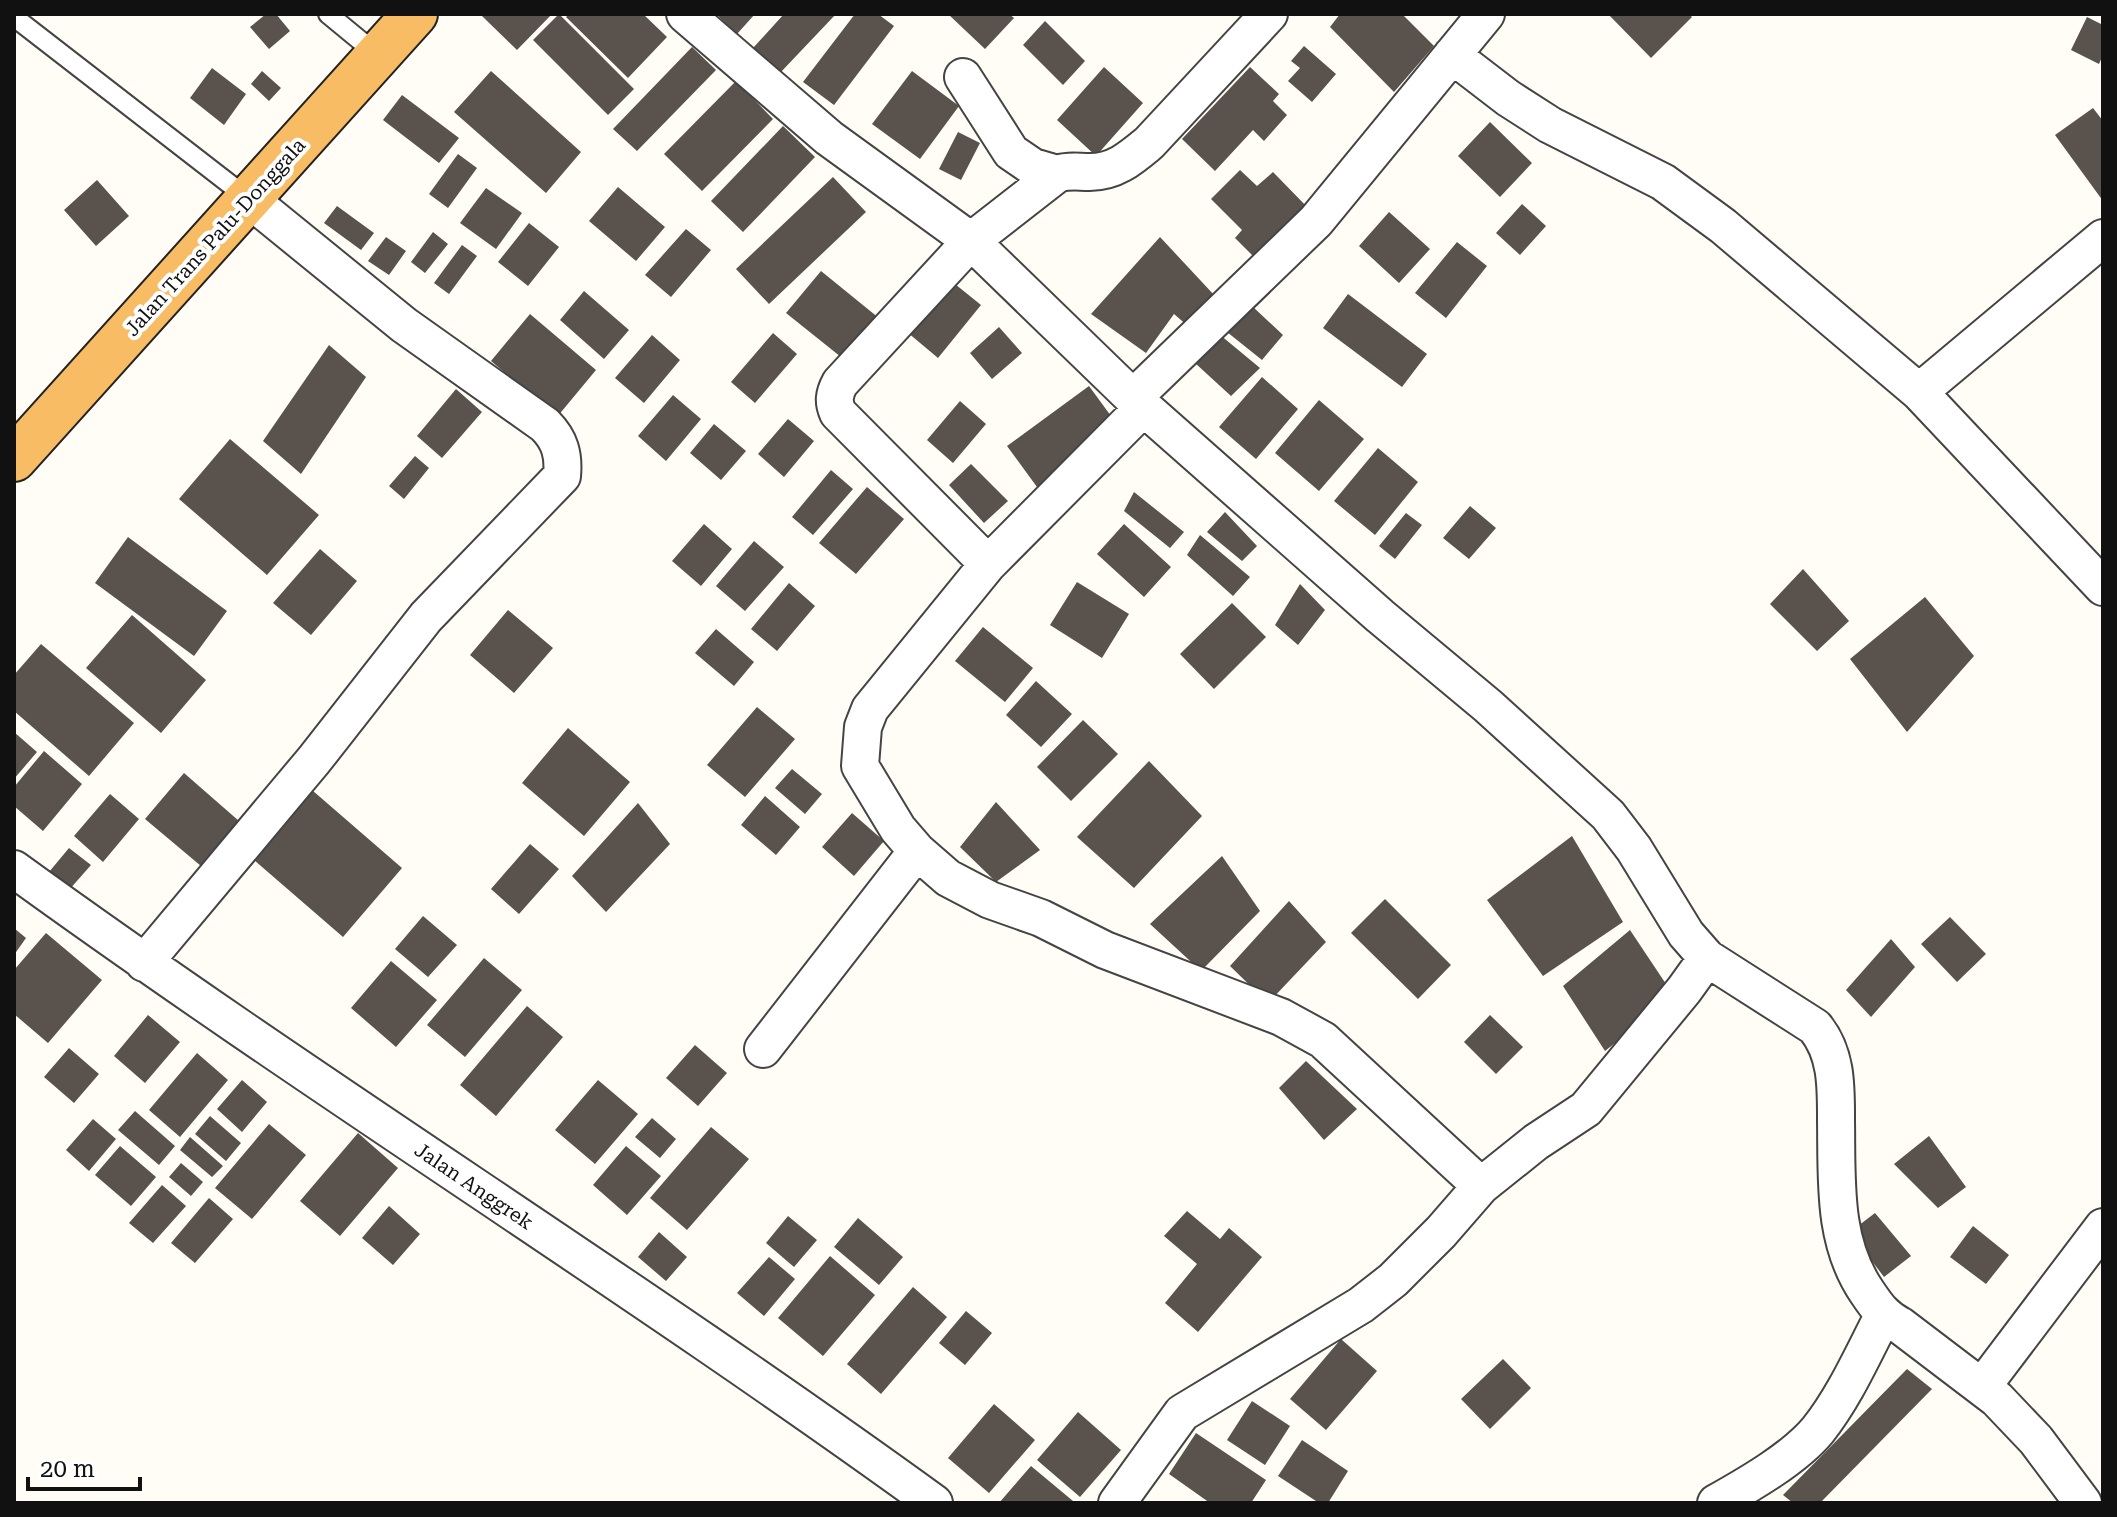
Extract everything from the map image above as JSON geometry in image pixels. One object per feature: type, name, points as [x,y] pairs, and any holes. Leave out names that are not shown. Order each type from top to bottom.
[{"type":"highway","name":"Jalan Trans Palu-Donggala","points":[[14,459],[415,14]]},
{"type":"street","points":[[685,14],[829,138],[971,241],[1139,402],[1380,616],[1488,706],[1608,815],[1634,849],[1686,934],[1707,958],[1815,1027],[1823,1037],[1835,1073],[1838,1203],[1843,1244],[1855,1275],[1883,1316],[1901,1326],[1997,1399],[2036,1440],[2083,1503]]},
{"type":"street","points":[[988,564],[838,413],[834,399],[840,383],[971,241],[1057,174],[1069,170],[1108,171],[1129,160],[1149,143],[1269,14]]},
{"type":"street","points":[[1481,1186],[1323,1040],[1281,1017],[1130,960],[1041,918],[990,900],[948,878],[917,851],[898,829],[860,766],[863,727],[870,709],[988,564],[1139,402],[1316,221],[1486,14]]},
{"type":"street","points":[[1452,55],[1508,98],[1550,125],[1663,182],[1723,226],[1919,392],[2103,587]]},
{"type":"street","points":[[963,77],[1011,152],[1033,167],[1057,174]]},
{"type":"street","points":[[144,963],[314,760],[444,597],[562,476],[559,444],[545,425],[404,325],[249,199]]},
{"type":"street","points":[[1919,392],[2103,238]]},
{"type":"street","points":[[763,1049],[917,851]]},
{"type":"street","name":"Jalan Anggrek","points":[[14,869],[144,963],[569,1250],[934,1503]]},
{"type":"street","points":[[1117,1503],[1182,1413],[1361,1305],[1403,1271],[1481,1186],[1536,1142],[1586,1109],[1707,958]]},
{"type":"street","points":[[1982,1387],[2103,1227]]},
{"type":"street","points":[[1716,1503],[1790,1455],[1816,1432],[1841,1395],[1883,1316]]},
{"type":"lane","points":[[328,14],[379,56]]},
{"type":"lane","points":[[14,17],[249,199]]},
{"type":"building","points":[[266,14],[276,14],[290,31],[269,49],[250,27]]},
{"type":"building","points":[[552,14],[517,50],[482,16]]},
{"type":"building","points":[[559,14],[634,89],[608,115],[533,40]]},
{"type":"building","points":[[569,14],[643,14],[667,37],[628,78],[566,17]]},
{"type":"building","points":[[716,14],[755,14],[737,34]]},
{"type":"building","points":[[784,14],[836,14],[780,73],[753,48]]},
{"type":"building","points":[[855,14],[878,14],[894,26],[834,105],[803,82]]},
{"type":"building","points":[[948,14],[1009,14],[1014,18],[985,49]]},
{"type":"building","points":[[1340,14],[1402,14],[1434,46],[1394,92],[1330,27]]},
{"type":"building","points":[[1608,14],[1689,14],[1692,17],[1651,58]]},
{"type":"building","points":[[2087,17],[2103,25],[2103,55],[2099,64],[2071,50]]},
{"type":"building","points":[[1045,21],[1085,61],[1063,85],[1023,45]]},
{"type":"building","points":[[1304,46],[1336,74],[1312,102],[1288,81],[1300,68],[1291,61]]},
{"type":"building","points":[[692,47],[716,70],[637,151],[613,129]]},
{"type":"building","points":[[1104,67],[1143,103],[1096,156],[1057,120]]},
{"type":"building","points":[[1250,67],[1279,94],[1273,101],[1287,115],[1264,141],[1253,130],[1215,171],[1182,139]]},
{"type":"building","points":[[212,68],[246,94],[224,125],[190,98]]},
{"type":"building","points":[[262,71],[281,88],[269,101],[251,84]]},
{"type":"building","points":[[491,71],[581,152],[546,193],[454,112]]},
{"type":"building","points":[[912,71],[959,106],[920,159],[872,124]]},
{"type":"building","points":[[736,81],[773,119],[702,191],[664,154]]},
{"type":"building","points":[[402,95],[459,138],[439,163],[383,120]]},
{"type":"building","points":[[2093,108],[2103,121],[2103,201],[2055,135]]},
{"type":"building","points":[[1490,122],[1532,163],[1500,197],[1458,156]]},
{"type":"building","points":[[783,126],[815,157],[743,232],[711,201]]},
{"type":"building","points":[[958,132],[980,143],[961,180],[939,169]]},
{"type":"building","points":[[458,154],[477,168],[448,208],[429,194]]},
{"type":"building","points":[[1240,170],[1257,186],[1273,172],[1310,210],[1258,261],[1235,238],[1242,230],[1211,199]]},
{"type":"building","points":[[833,177],[866,212],[769,304],[736,269]]},
{"type":"building","points":[[97,180],[129,216],[96,246],[64,210]]},
{"type":"building","points":[[618,187],[665,227],[636,261],[589,221]]},
{"type":"building","points":[[486,188],[522,213],[496,249],[460,223]]},
{"type":"building","points":[[1522,204],[1546,226],[1520,255],[1496,233]]},
{"type":"building","points":[[337,206],[374,233],[361,250],[324,223]]},
{"type":"building","points":[[1389,212],[1430,249],[1399,283],[1359,246]]},
{"type":"building","points":[[529,223],[559,247],[528,286],[498,262]]},
{"type":"building","points":[[686,229],[711,250],[671,297],[645,275]]},
{"type":"building","points":[[433,232],[448,244],[425,273],[411,262]]},
{"type":"building","points":[[386,237],[406,251],[389,275],[368,261]]},
{"type":"building","points":[[1160,237],[1215,296],[1189,327],[1174,314],[1146,353],[1091,314]]},
{"type":"building","points":[[1457,242],[1487,266],[1446,318],[1415,293]]},
{"type":"building","points":[[462,245],[477,256],[449,294],[434,283]]},
{"type":"building","points":[[821,271],[885,323],[851,365],[786,313]]},
{"type":"building","points":[[950,280],[981,305],[938,358],[907,332]]},
{"type":"building","points":[[584,291],[629,330],[604,359],[560,320]]},
{"type":"building","points":[[1348,294],[1427,354],[1402,387],[1323,328]]},
{"type":"building","points":[[1252,306],[1283,335],[1262,360],[1227,332]]},
{"type":"building","points":[[530,314],[596,370],[557,417],[491,361]]},
{"type":"building","points":[[999,327],[1022,353],[992,379],[970,353]]},
{"type":"building","points":[[773,333],[797,354],[755,403],[731,382]]},
{"type":"building","points":[[1219,334],[1260,368],[1231,396],[1195,363]]},
{"type":"building","points":[[652,335],[680,360],[644,403],[615,378]]},
{"type":"building","points":[[329,345],[366,377],[301,474],[263,441]]},
{"type":"building","points":[[1262,377],[1298,409],[1256,459],[1219,427]]},
{"type":"building","points":[[1089,386],[1119,427],[1037,487],[1007,446]]},
{"type":"building","points":[[456,389],[482,412],[442,458],[417,436]]},
{"type":"building","points":[[673,395],[701,419],[666,461],[638,436]]},
{"type":"building","points":[[1319,400],[1364,439],[1319,491],[1275,453]]},
{"type":"building","points":[[960,401],[986,424],[953,463],[927,440]]},
{"type":"building","points":[[788,419],[814,441],[784,477],[758,454]]},
{"type":"building","points":[[714,424],[746,451],[721,480],[690,453]]},
{"type":"building","points":[[230,439],[319,515],[267,575],[179,499]]},
{"type":"building","points":[[1378,448],[1418,482],[1375,535],[1334,501]]},
{"type":"building","points":[[415,456],[429,468],[404,499],[389,486]]},
{"type":"building","points":[[971,464],[1008,501],[984,523],[949,485]]},
{"type":"building","points":[[831,470],[853,489],[813,535],[792,517]]},
{"type":"building","points":[[867,487],[904,519],[856,574],[819,543]]},
{"type":"building","points":[[1134,492],[1184,532],[1170,548],[1124,511]]},
{"type":"building","points":[[1470,506],[1496,528],[1469,559],[1443,538]]},
{"type":"building","points":[[1225,512],[1257,546],[1242,561],[1207,532]]},
{"type":"building","points":[[1406,513],[1422,525],[1395,559],[1379,546]]},
{"type":"building","points":[[704,524],[732,549],[701,586],[672,561]]},
{"type":"building","points":[[1124,524],[1171,567],[1144,597],[1097,554]]},
{"type":"building","points":[[1200,535],[1250,577],[1233,596],[1187,555]]},
{"type":"building","points":[[128,537],[227,611],[194,656],[95,583]]},
{"type":"building","points":[[754,541],[784,567],[745,611],[716,586]]},
{"type":"building","points":[[320,549],[357,581],[311,635],[273,603]]},
{"type":"building","points":[[1803,569],[1849,621],[1817,651],[1770,604]]},
{"type":"building","points":[[1077,582],[1129,614],[1102,658],[1050,625]]},
{"type":"building","points":[[789,583],[815,606],[777,651],[751,629]]},
{"type":"building","points":[[1300,584],[1325,610],[1298,645],[1275,625]]},
{"type":"building","points":[[1925,597],[1974,656],[1907,732],[1850,659]]},
{"type":"building","points":[[1232,603],[1266,637],[1214,689],[1180,654]]},
{"type":"building","points":[[508,610],[553,648],[514,693],[470,655]]},
{"type":"building","points":[[132,615],[206,680],[161,733],[86,668]]},
{"type":"building","points":[[983,627],[1033,668],[1005,702],[955,661]]},
{"type":"building","points":[[716,629],[754,662],[734,686],[695,653]]},
{"type":"building","points":[[41,644],[134,723],[89,776],[14,711],[14,675]]},
{"type":"building","points":[[1036,681],[1072,714],[1041,747],[1006,715]]},
{"type":"building","points":[[757,707],[795,739],[745,797],[707,765]]},
{"type":"building","points":[[1083,720],[1118,754],[1071,801],[1037,767]]},
{"type":"building","points":[[568,728],[630,782],[584,836],[522,783]]},
{"type":"building","points":[[14,732],[37,752],[14,779]]},
{"type":"building","points":[[44,751],[82,784],[43,831],[14,806],[14,787]]},
{"type":"building","points":[[1149,761],[1202,816],[1134,888],[1077,837]]},
{"type":"building","points":[[792,769],[822,794],[805,814],[775,788]]},
{"type":"building","points":[[184,773],[239,821],[201,866],[145,819]]},
{"type":"building","points":[[305,784],[402,868],[343,937],[246,853]]},
{"type":"building","points":[[110,794],[139,819],[103,862],[74,836]]},
{"type":"building","points":[[765,796],[800,827],[776,855],[741,825]]},
{"type":"building","points":[[996,802],[1040,850],[996,882],[960,847]]},
{"type":"building","points":[[638,803],[670,844],[606,912],[572,876]]},
{"type":"building","points":[[852,813],[884,841],[854,876],[822,847]]},
{"type":"building","points":[[1572,836],[1623,922],[1543,976],[1487,900]]},
{"type":"building","points":[[530,844],[559,869],[519,914],[491,889]]},
{"type":"building","points":[[69,848],[91,865],[69,890],[49,872]]},
{"type":"building","points":[[1222,856],[1260,911],[1201,971],[1150,924]]},
{"type":"building","points":[[1385,899],[1451,965],[1418,999],[1351,933]]},
{"type":"building","points":[[1289,901],[1326,942],[1268,1003],[1230,966]]},
{"type":"building","points":[[423,916],[457,945],[428,977],[395,949]]},
{"type":"building","points":[[1950,917],[1986,954],[1957,982],[1921,944]]},
{"type":"building","points":[[14,928],[26,938],[14,955]]},
{"type":"building","points":[[1630,930],[1674,996],[1605,1051],[1563,986]]},
{"type":"building","points":[[46,933],[102,980],[48,1043],[14,1014],[14,970]]},
{"type":"building","points":[[1891,939],[1915,967],[1871,1017],[1846,990]]},
{"type":"building","points":[[484,958],[522,990],[465,1057],[427,1025]]},
{"type":"building","points":[[391,961],[437,1000],[396,1047],[351,1008]]},
{"type":"building","points":[[527,1006],[563,1037],[496,1116],[460,1085]]},
{"type":"building","points":[[148,1015],[180,1042],[145,1083],[114,1056]]},
{"type":"building","points":[[1490,1015],[1523,1047],[1496,1074],[1464,1042]]},
{"type":"building","points":[[695,1045],[727,1073],[698,1106],[666,1078]]},
{"type":"building","points":[[69,1048],[99,1074],[74,1103],[44,1077]]},
{"type":"building","points":[[197,1053],[228,1080],[180,1137],[149,1110]]},
{"type":"building","points":[[1306,1061],[1357,1109],[1324,1140],[1279,1088]]},
{"type":"building","points":[[242,1080],[267,1102],[242,1132],[217,1109]]},
{"type":"building","points":[[598,1080],[638,1114],[595,1164],[555,1130]]},
{"type":"building","points":[[135,1111],[175,1146],[159,1165],[118,1130]]},
{"type":"building","points":[[210,1116],[241,1143],[226,1161],[195,1134]]},
{"type":"building","points":[[652,1118],[676,1139],[660,1158],[635,1137]]},
{"type":"building","points":[[93,1119],[116,1139],[89,1171],[66,1150]]},
{"type":"building","points":[[269,1124],[306,1155],[252,1219],[215,1188]]},
{"type":"building","points":[[711,1127],[749,1159],[687,1230],[650,1198]]},
{"type":"building","points":[[358,1133],[398,1168],[340,1236],[300,1201]]},
{"type":"building","points":[[1929,1136],[1966,1187],[1938,1208],[1894,1164]]},
{"type":"building","points":[[190,1137],[223,1166],[212,1177],[180,1150]]},
{"type":"building","points":[[120,1146],[156,1177],[131,1206],[95,1175]]},
{"type":"building","points":[[626,1146],[661,1176],[627,1215],[593,1185]]},
{"type":"building","points":[[181,1163],[203,1182],[191,1196],[169,1177]]},
{"type":"building","points":[[162,1185],[186,1206],[153,1243],[129,1223]]},
{"type":"building","points":[[209,1198],[233,1219],[195,1263],[171,1243]]},
{"type":"building","points":[[389,1206],[420,1234],[393,1265],[362,1238]]},
{"type":"building","points":[[1187,1211],[1220,1239],[1229,1228],[1262,1257],[1198,1332],[1165,1303],[1197,1264],[1164,1236]]},
{"type":"building","points":[[1875,1213],[1911,1256],[1884,1277],[1850,1232]]},
{"type":"building","points":[[788,1216],[817,1240],[794,1267],[766,1243]]},
{"type":"building","points":[[858,1218],[903,1257],[879,1285],[834,1247]]},
{"type":"building","points":[[1973,1226],[2009,1255],[1986,1284],[1950,1257]]},
{"type":"building","points":[[659,1232],[687,1257],[666,1281],[638,1257]]},
{"type":"building","points":[[830,1256],[875,1295],[823,1356],[778,1318]]},
{"type":"building","points":[[769,1257],[795,1279],[764,1316],[737,1293]]},
{"type":"building","points":[[913,1287],[947,1317],[881,1394],[847,1364]]},
{"type":"building","points":[[966,1311],[992,1333],[965,1365],[939,1343]]},
{"type":"building","points":[[1341,1339],[1377,1371],[1326,1430],[1290,1399]]},
{"type":"building","points":[[1503,1359],[1531,1388],[1490,1429],[1461,1399]]},
{"type":"building","points":[[1907,1369],[1932,1389],[1820,1503],[1793,1503],[1783,1495]]},
{"type":"building","points":[[1252,1401],[1290,1426],[1265,1465],[1227,1440]]},
{"type":"building","points":[[994,1404],[1035,1440],[989,1493],[948,1458]]},
{"type":"building","points":[[1078,1412],[1121,1450],[1080,1497],[1037,1460]]},
{"type":"building","points":[[1196,1433],[1266,1480],[1251,1503],[1210,1503],[1169,1474]]},
{"type":"building","points":[[1302,1440],[1348,1471],[1328,1503],[1319,1503],[1278,1476]]},
{"type":"building","points":[[1031,1466],[1073,1501],[999,1503]]}]
